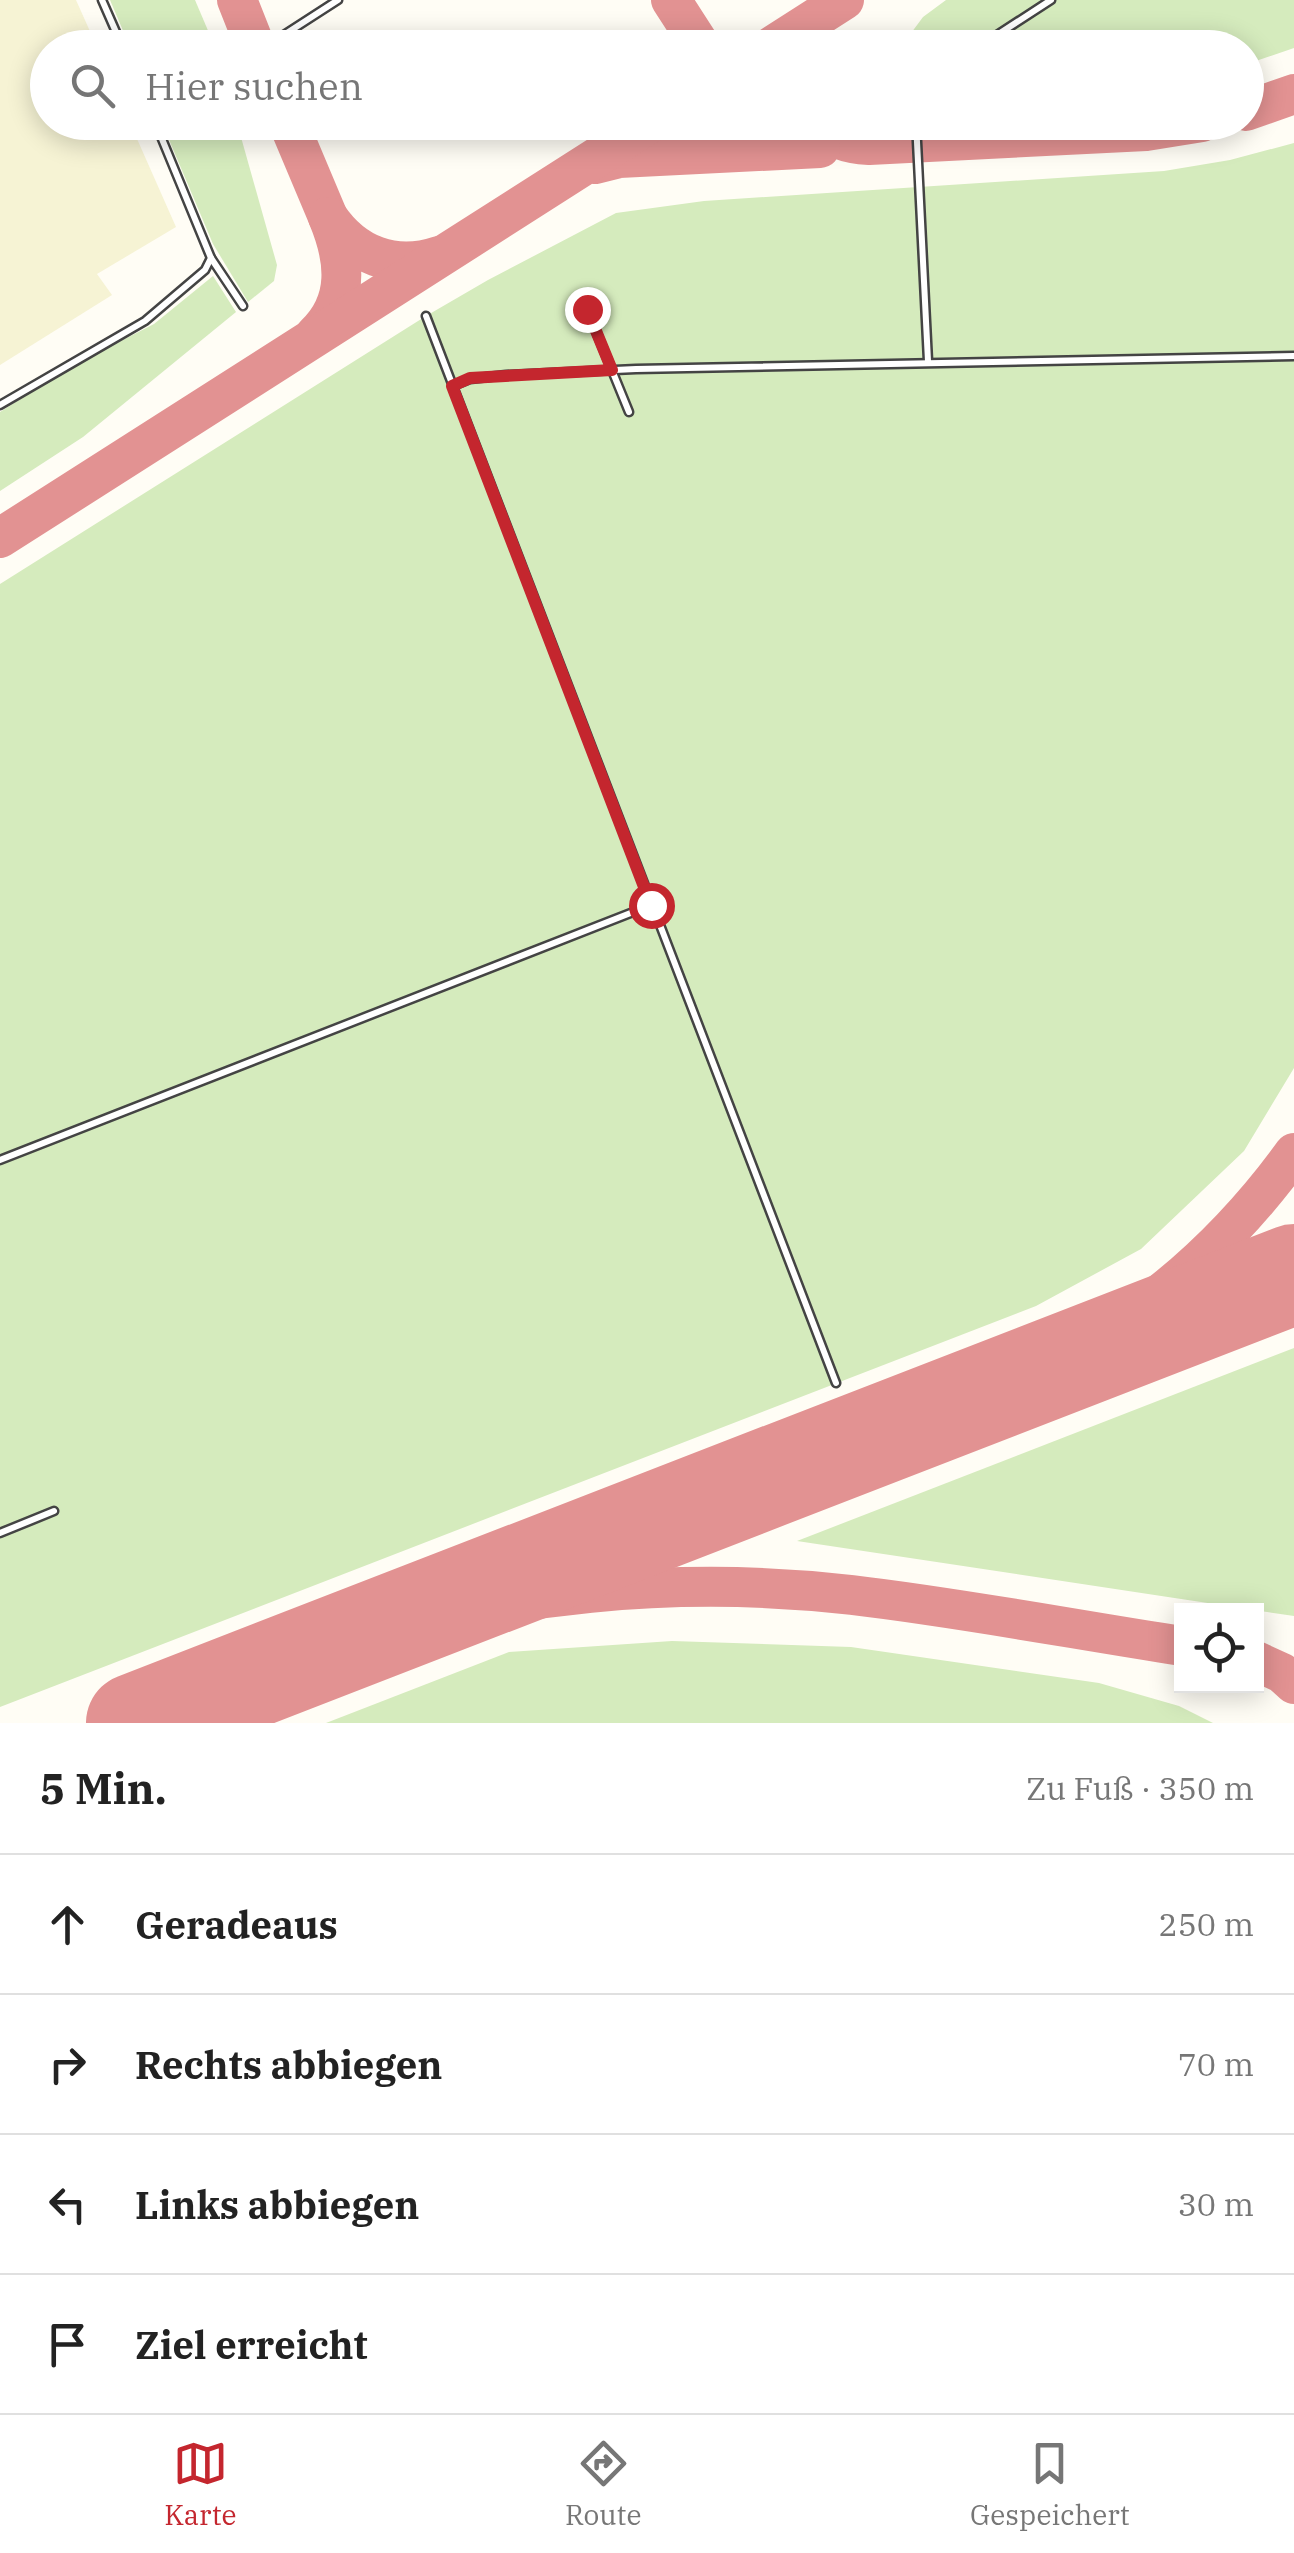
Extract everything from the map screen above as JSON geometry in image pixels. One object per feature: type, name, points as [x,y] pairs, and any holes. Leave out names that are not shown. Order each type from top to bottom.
[{"type":"lane","points":[[102,0],[115,30]]},
{"type":"lane","points":[[292,30],[338,0]]},
{"type":"lane","points":[[1004,30],[1050,0]]},
{"type":"lane","points":[[162,140],[211,258],[244,306]]},
{"type":"lane","points":[[917,140],[928,362]]},
{"type":"lane","points":[[0,405],[145,320],[205,270],[211,258]]},
{"type":"lane","points":[[587,309],[629,412]]},
{"type":"lane","points":[[426,316],[836,1383]]},
{"type":"lane","points":[[452,386],[470,378],[612,370],[1294,356]]},
{"type":"lane","points":[[0,1160],[651,905]]},
{"type":"lane","points":[[0,1532],[54,1511]]},
{"type":"shaded area","points":[[0,0],[76,0],[89,30],[30,30],[30,140],[138,140],[176,227],[97,274],[112,295],[0,365]]},
{"type":"green space","points":[[110,0],[195,0],[208,30],[123,30]]},
{"type":"green space","points":[[946,0],[1294,0],[1294,48],[1264,58],[1264,30],[913,30],[923,17]]},
{"type":"green space","points":[[169,140],[242,140],[277,265],[274,281],[248,302],[213,244]]},
{"type":"green space","points":[[1294,143],[1294,1068],[1244,1151],[1141,1249],[1036,1306],[0,1707],[0,584],[426,316],[616,213],[704,201],[1164,171],[1230,160]]},
{"type":"green space","points":[[213,276],[236,312],[83,437],[0,491],[0,412],[70,367],[154,324]]},
{"type":"green space","points":[[1294,1348],[1294,1616],[1264,1611],[1264,1603],[1208,1603],[797,1541]]},
{"type":"green space","points":[[672,1641],[851,1647],[1099,1683],[1179,1706],[1213,1723],[326,1723],[509,1652]]},
{"type":"taxiway","points":[[237,0],[249,30]]},
{"type":"taxiway","points":[[671,0],[690,30]]},
{"type":"taxiway","points":[[797,30],[844,0]]},
{"type":"taxiway","points":[[1264,105],[1294,94]]},
{"type":"taxiway","points":[[296,140],[328,217]]},
{"type":"taxiway","points":[[0,538],[624,140]]},
{"type":"taxiway","points":[[842,140],[869,145],[968,140]]},
{"type":"taxiway","points":[[595,164],[619,158],[820,148]]},
{"type":"taxiway","points":[[315,335],[335,308],[341,279],[338,248],[328,217],[350,241],[376,256],[406,262],[439,256]]},
{"type":"taxiway","points":[[1029,1377],[1110,1330],[1187,1272],[1233,1227],[1294,1153]]},
{"type":"taxiway","points":[[1230,1299],[1294,1277]]},
{"type":"taxiway","points":[[335,1646],[397,1627],[525,1601],[656,1588],[721,1587],[893,1600],[1174,1645]]},
{"type":"taxiway","points":[[1264,1665],[1294,1684]]},
{"type":"runway","points":[[136,1723],[1294,1274]]},
{"type":"route","points":[[587,309],[612,370],[470,378],[452,386],[651,905]]}]
